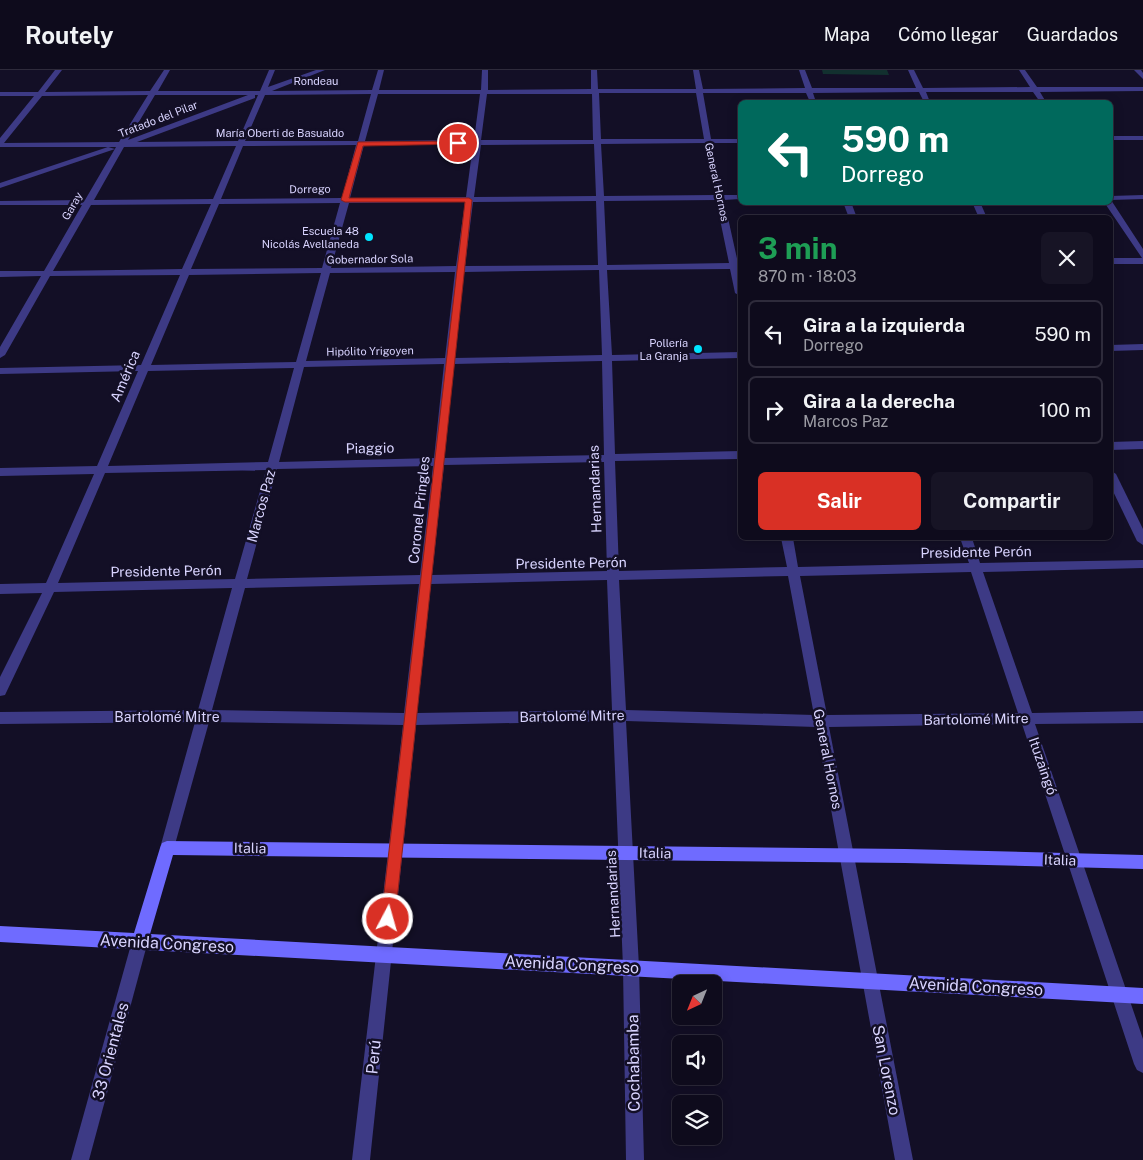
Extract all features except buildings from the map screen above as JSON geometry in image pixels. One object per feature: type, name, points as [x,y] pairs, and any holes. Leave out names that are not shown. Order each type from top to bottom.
[{"type":"street","points":[[0,144],[59,70]]},
{"type":"street","name":"Garay","points":[[0,355],[87,203],[167,70]]},
{"type":"street","name":"América","points":[[0,691],[50,588],[238,144],[272,70]]},
{"type":"street","name":"Tratado del Pilar","points":[[0,186],[121,145],[322,70]]},
{"type":"street","name":"Marcos Paz","points":[[140,942],[381,70]]},
{"type":"street","name":"Coronel Pringles","points":[[384,954],[427,581],[460,269],[484,91],[485,70]]},
{"type":"street","name":"Hernandarias","points":[[594,70],[607,358],[613,577],[631,967]]},
{"type":"street","name":"General Hornos","points":[[696,70],[708,141],[737,266]]},
{"type":"street","points":[[802,70],[812,100]]},
{"type":"street","points":[[911,70],[926,100]]},
{"type":"street","points":[[1022,70],[1042,100]]},
{"type":"street","points":[[1137,70],[1143,77]]},
{"type":"street","name":"Rondeau","points":[[0,94],[1143,89]]},
{"type":"street","points":[[1113,138],[1143,138]]},
{"type":"street","name":"María Oberti de Basualdo","points":[[0,144],[738,141]]},
{"type":"street","name":"Dorrego","points":[[0,204],[738,197]]},
{"type":"street","points":[[1113,198],[1143,197]]},
{"type":"street","points":[[1110,205],[1143,256]]},
{"type":"street","points":[[1113,261],[1143,261]]},
{"type":"street","name":"Gobernador Sola","points":[[0,274],[737,266]]},
{"type":"street","points":[[1113,348],[1143,347]]},
{"type":"street","name":"Hipólito Yrigoyen","points":[[0,371],[738,356]]},
{"type":"street","points":[[1113,446],[1143,445]]},
{"type":"street","name":"Piaggio","points":[[0,472],[738,455]]},
{"type":"street","points":[[1113,480],[1143,542]]},
{"type":"street","name":"General Hornos","points":[[787,540],[870,980]]},
{"type":"street","name":"Ituzaingó","points":[[967,540],[1143,1064]]},
{"type":"street","name":"Presidente Perón","points":[[0,589],[1143,564]]},
{"type":"street","name":"Bartolomé Mitre","points":[[0,718],[203,716],[411,719],[619,715],[821,721],[1143,717]]},
{"type":"street","name":"Italia","points":[[166,848],[846,855],[1143,862]]},
{"type":"street","name":"Avenida Congreso","points":[[0,934],[1143,996]]},
{"type":"street","name":"33 Orientales","points":[[80,1160],[140,942]]},
{"type":"street","name":"Perú","points":[[361,1160],[384,954]]},
{"type":"street","name":"Cochabamba","points":[[631,967],[635,1160]]},
{"type":"street","name":"San Lorenzo","points":[[870,980],[904,1160]]},
{"type":"green space","points":[[822,70],[887,70],[889,75],[823,74]]},
{"type":"place","name":"Escuela 48 Nicolás Avellaneda","points":[[369,237]]},
{"type":"place","name":"Pollería La Granja","points":[[698,349]]},
{"type":"route","points":[[388,919],[469,200],[345,200],[360,144],[458,143]]}]
